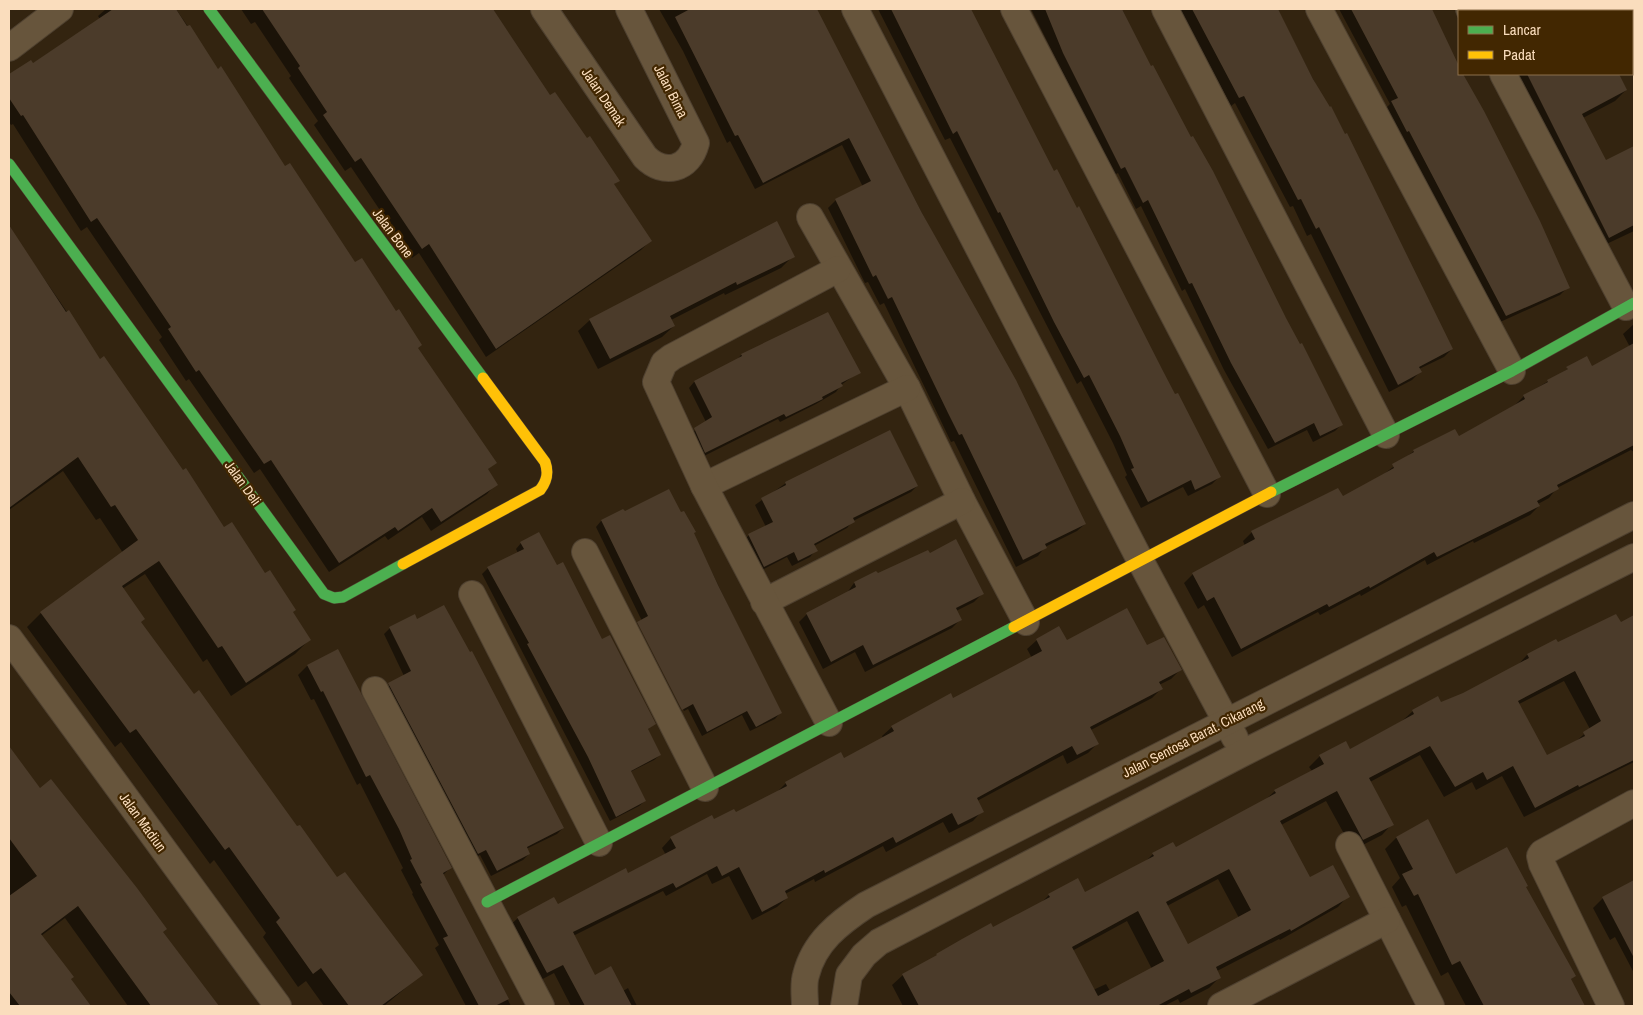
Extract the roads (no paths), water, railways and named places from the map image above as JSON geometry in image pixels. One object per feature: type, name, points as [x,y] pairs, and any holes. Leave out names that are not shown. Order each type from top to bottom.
[{"type":"street","points":[[9,48],[60,9]]},
{"type":"street","name":"Jalan Bone","points":[[209,9],[545,462],[548,469],[547,477]]},
{"type":"street","name":"Jalan Demak","points":[[544,9],[645,157],[654,167],[664,170],[674,168]]},
{"type":"street","name":"Jalan Bima","points":[[629,9],[696,144],[694,151],[688,158],[674,168]]},
{"type":"street","points":[[855,9],[1140,560],[1243,753]]},
{"type":"street","points":[[1014,9],[1267,494]]},
{"type":"street","points":[[1165,9],[1386,434]]},
{"type":"street","points":[[1319,9],[1512,371]]},
{"type":"street","points":[[487,902],[1026,622],[1267,494],[1512,371],[1630,305],[1504,75]]},
{"type":"street","name":"Jalan Deli","points":[[9,164],[324,594],[334,598],[343,597],[540,490],[545,484],[547,477]]},
{"type":"street","points":[[810,217],[907,388],[962,501],[1026,622]]},
{"type":"street","points":[[830,723],[704,486],[656,382],[664,363],[838,269]]},
{"type":"street","points":[[704,486],[907,388]]},
{"type":"street","points":[[764,602],[962,501]]},
{"type":"street","name":"Jalan Sentosa Barat. Cikarang","points":[[805,1006],[805,976],[816,948],[837,924],[866,905],[1634,515]]},
{"type":"street","points":[[585,552],[705,788]]},
{"type":"street","points":[[844,1006],[849,974],[864,955],[879,942],[1243,753],[1634,557]]},
{"type":"street","points":[[472,594],[599,843]]},
{"type":"street","name":"Jalan Madiun","points":[[9,638],[278,1006]]},
{"type":"street","points":[[375,690],[541,1006]]},
{"type":"street","points":[[1611,1006],[1542,864],[1540,856],[1542,853],[1634,803]]},
{"type":"street","points":[[1349,845],[1431,1006]]},
{"type":"street","points":[[1229,1004],[1387,920]]}]
